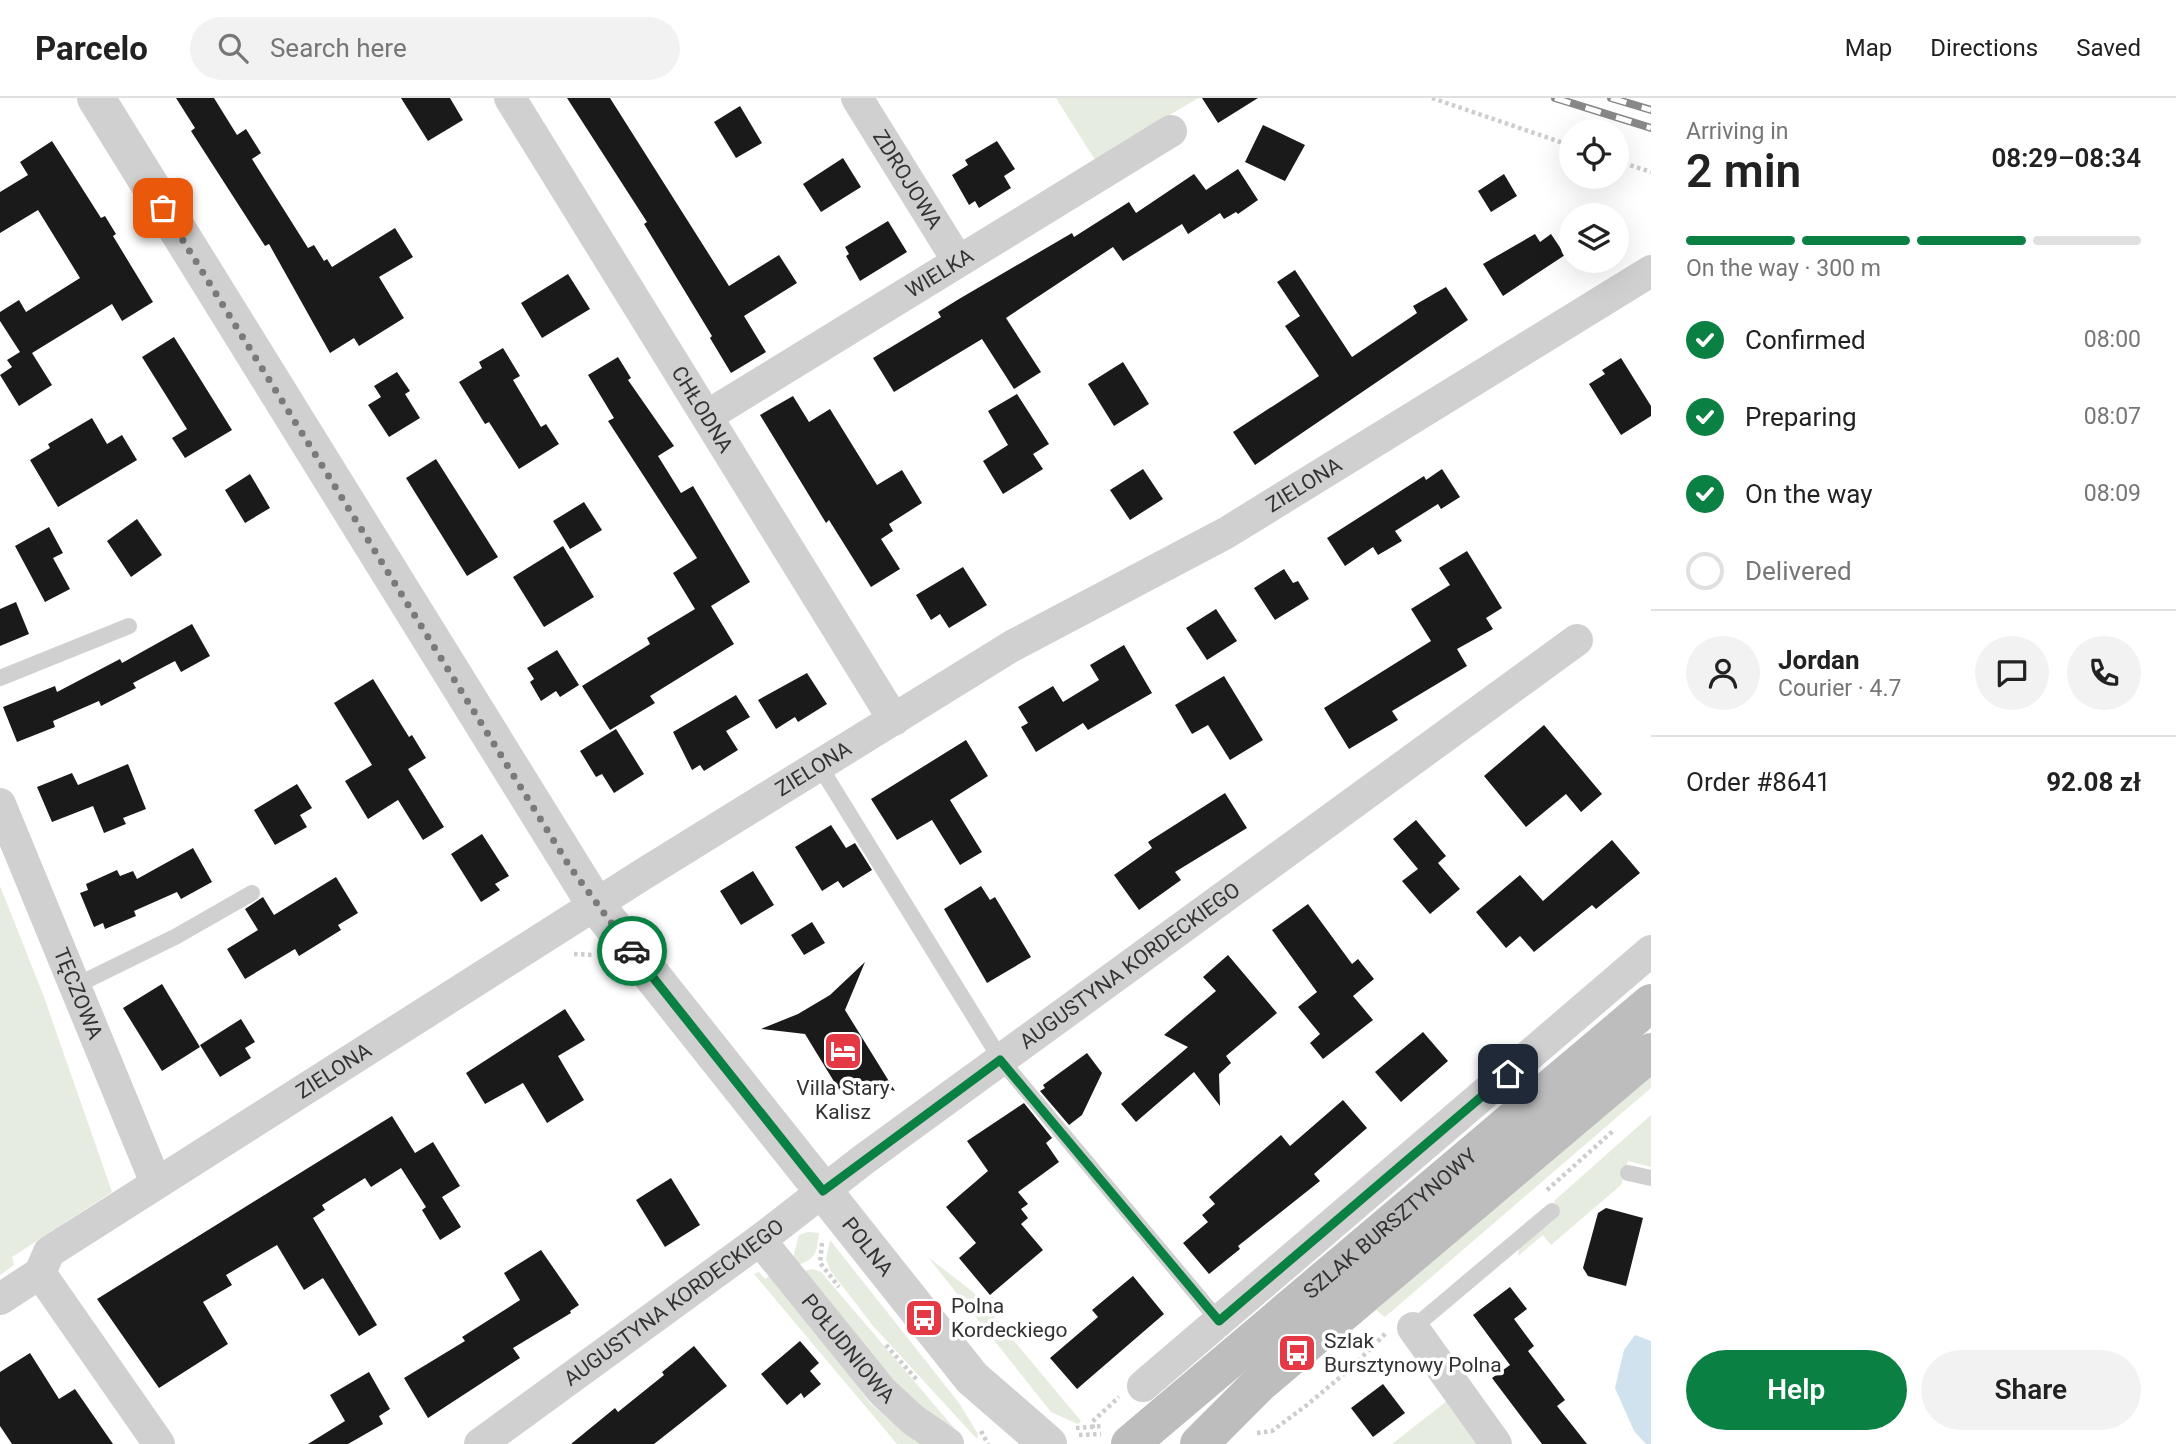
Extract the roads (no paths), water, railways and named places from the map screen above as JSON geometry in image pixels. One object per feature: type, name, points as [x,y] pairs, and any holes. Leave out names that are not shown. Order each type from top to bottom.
[{"type":"main road","name":"SZLAK BURSZTYNOWY","points":[[1116,1433],[1651,1003]]},
{"type":"main road","name":"SZLAK BURSZTYNOWY","points":[[1199,1444],[1260,1384],[1651,1052]]},
{"type":"street","name":"POLNA","points":[[96,98],[595,904],[972,1378],[995,1443]]},
{"type":"street","name":"CHŁODNA","points":[[510,98],[894,720]]},
{"type":"street","name":"ZDROJOWA","points":[[857,98],[958,261]]},
{"type":"street","name":"WIELKA","points":[[707,416],[1171,131]]},
{"type":"street","name":"ZIELONA","points":[[0,1299],[40,1273],[49,1252],[595,904],[1054,622],[1164,568],[1226,533],[1651,271]]},
{"type":"street","name":"AUGUSTYNA KORDECKIEGO","points":[[480,1444],[760,1240],[831,1201],[1000,1060],[1577,640]]},
{"type":"street","name":"TĘCZOWA","points":[[0,804],[156,1183]]},
{"type":"street","points":[[1143,1386],[1651,951]]},
{"type":"street","name":"POŁUDNIOWA","points":[[760,1240],[882,1391],[912,1419],[948,1444]]},
{"type":"street","points":[[40,1273],[159,1444]]},
{"type":"street","points":[[1413,1328],[1496,1444]]},
{"type":"street","name":"POLNA","points":[[972,1378],[1064,1435]]},
{"type":"lane","points":[[0,678],[129,625]]},
{"type":"lane","points":[[819,765],[1000,1060],[1219,1321]]},
{"type":"lane","points":[[75,986],[175,937],[251,893]]},
{"type":"lane","points":[[1628,1173],[1651,1178]]},
{"type":"lane","points":[[1413,1328],[1552,1211]]},
{"type":"water","points":[[1635,1335],[1651,1341],[1651,1444],[1646,1444],[1634,1431],[1615,1388],[1624,1350]]},
{"type":"railway","points":[[1555,98],[1651,128]]},
{"type":"railway","points":[[1611,98],[1651,110]]},
{"type":"place","name":"Villa Stary Kalisz","points":[[843,1051]]},
{"type":"place","name":"Polna Kordeckiego","points":[[924,1318]]},
{"type":"place","name":"Szlak Bursztynowy Polna","points":[[1297,1353]]}]
